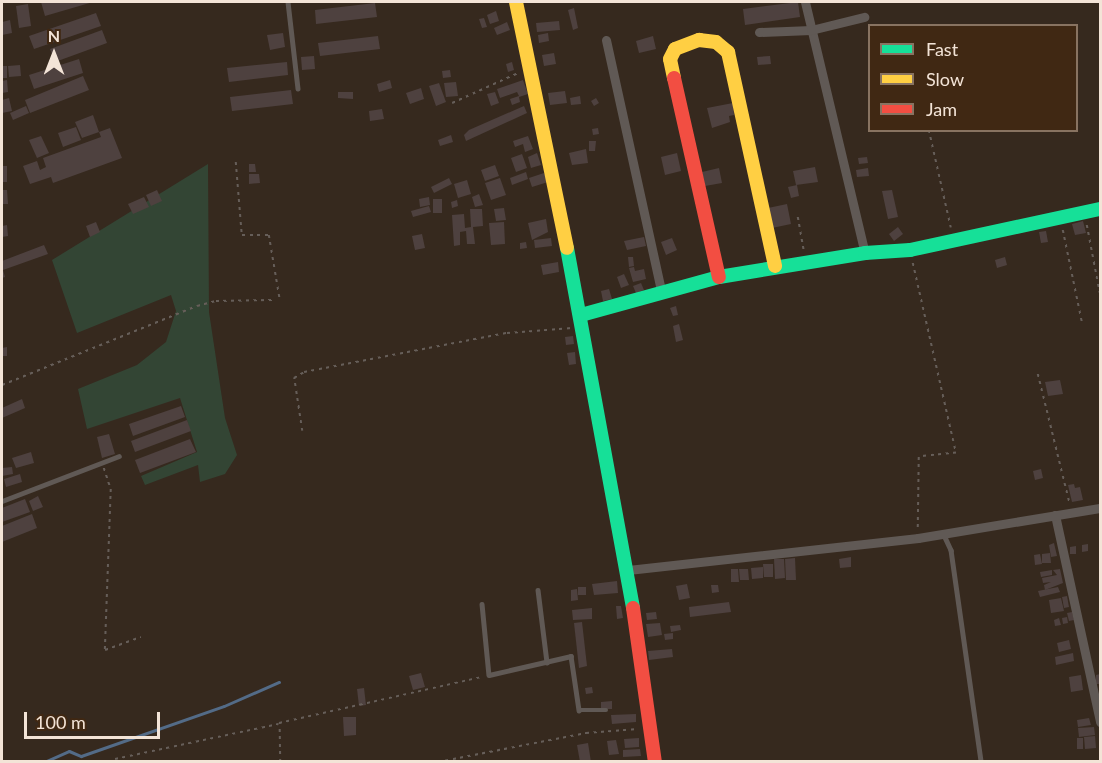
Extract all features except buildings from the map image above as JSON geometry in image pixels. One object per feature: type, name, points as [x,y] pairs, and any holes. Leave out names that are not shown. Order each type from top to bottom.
[{"type":"street","points":[[516,2],[582,321],[628,570],[655,762]]},
{"type":"street","points":[[805,2],[865,253]]},
{"type":"street","points":[[759,32],[811,30],[864,17]]},
{"type":"street","points":[[606,39],[662,294]]},
{"type":"street","points":[[719,278],[670,59],[675,49],[699,40],[716,42],[728,52],[775,266]]},
{"type":"street","points":[[582,321],[662,294],[719,278],[775,266],[865,253],[910,250],[1101,209]]},
{"type":"street","points":[[628,570],[918,538],[1101,508]]},
{"type":"street","points":[[1054,515],[1101,722]]},
{"type":"lane","points":[[288,2],[298,88]]},
{"type":"lane","points":[[2,501],[119,456]]},
{"type":"lane","points":[[944,534],[951,550],[981,762]]},
{"type":"lane","points":[[538,590],[547,662]]},
{"type":"lane","points":[[482,604],[489,675],[571,656],[579,711],[606,710]]},
{"type":"path","points":[[452,103],[530,68]]},
{"type":"path","points":[[929,132],[954,240]]},
{"type":"path","points":[[236,162],[242,236],[269,236],[280,300]]},
{"type":"path","points":[[1084,213],[1101,292]]},
{"type":"path","points":[[798,217],[806,262]]},
{"type":"path","points":[[1060,218],[1082,322]]},
{"type":"path","points":[[910,250],[956,453],[919,457],[918,538]]},
{"type":"path","points":[[2,385],[197,306],[216,301],[273,300]]},
{"type":"path","points":[[302,431],[294,378],[304,372],[582,321]]},
{"type":"path","points":[[1038,374],[1072,513]]},
{"type":"path","points":[[102,462],[111,489],[105,650],[141,637]]},
{"type":"path","points":[[114,759],[489,675]]},
{"type":"path","points":[[279,723],[280,762]]},
{"type":"path","points":[[438,762],[586,733],[651,728]]},
{"type":"green space","points":[[208,164],[209,312],[225,418],[237,455],[225,474],[200,482],[198,465],[145,485],[141,476],[197,452],[180,398],[87,429],[78,389],[137,365],[166,342],[176,311],[171,295],[77,333],[52,260]]},
{"type":"waterway","points":[[44,762],[69,751],[81,756],[224,706],[279,682]]},
{"type":"traffic: fast","points":[[581,315],[719,277],[865,253],[910,250],[1100,209]]},
{"type":"traffic: fast","points":[[567,248],[633,608]]},
{"type":"traffic: slow","points":[[516,2],[567,248]]},
{"type":"traffic: slow","points":[[674,78],[670,59],[675,49],[699,40],[716,42],[728,52],[775,266]]},
{"type":"traffic: jam","points":[[674,78],[719,277]]},
{"type":"traffic: jam","points":[[633,608],[655,762]]}]
